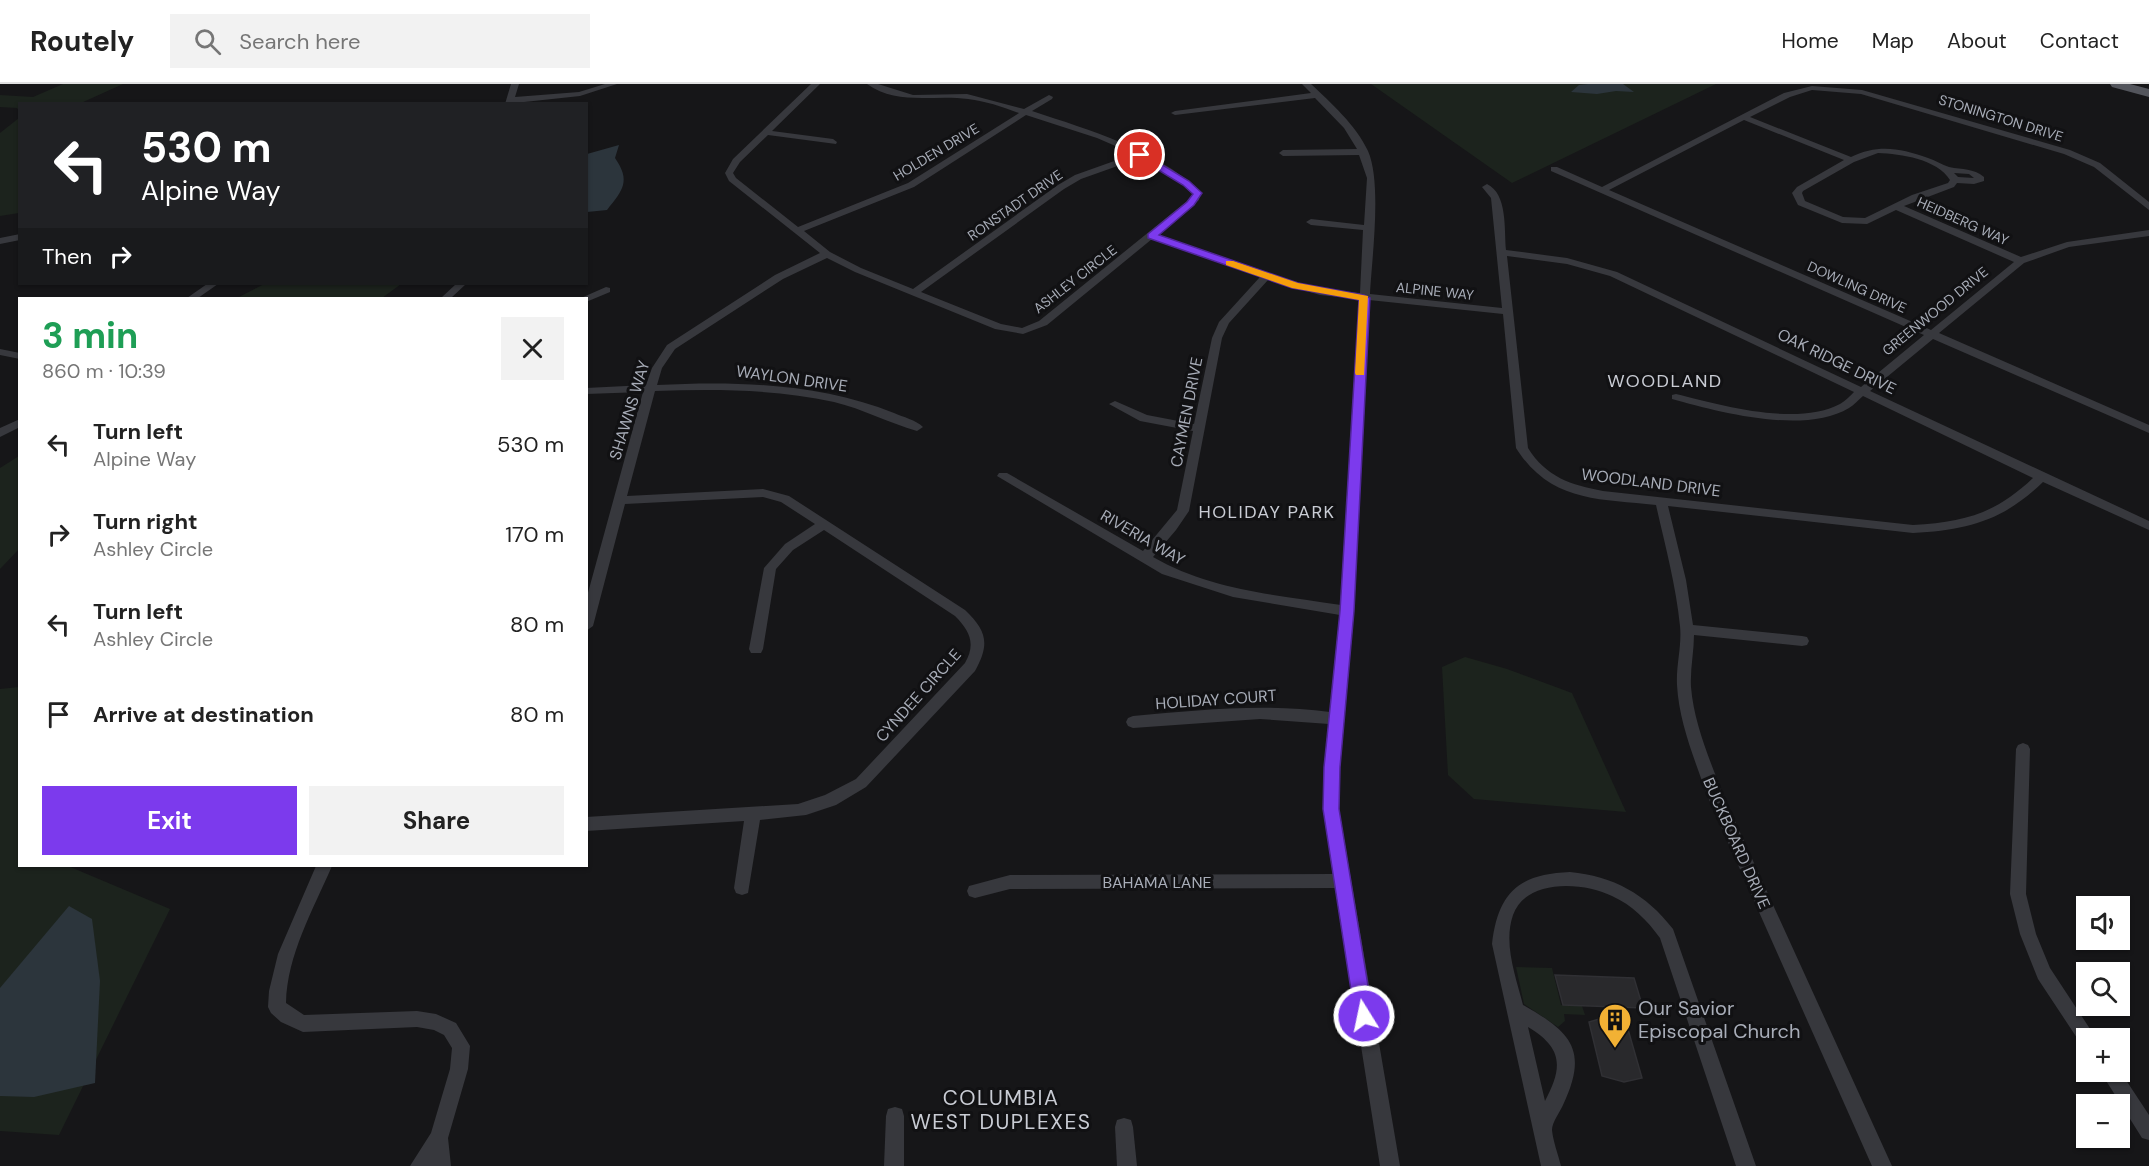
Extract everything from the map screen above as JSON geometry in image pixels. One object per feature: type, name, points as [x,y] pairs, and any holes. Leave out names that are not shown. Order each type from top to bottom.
[{"type":"main road","points":[[2116,84],[2149,93]]},
{"type":"street","points":[[515,84],[509,102],[580,94],[613,84]]},
{"type":"street","name":"ASHLEY CIRCLE","points":[[816,84],[736,161],[729,173],[732,179],[827,254],[858,270],[999,327],[1023,331],[1051,317],[1191,203],[1197,193],[1186,183],[1116,141],[991,101],[967,96],[913,97],[900,95],[871,84]]},
{"type":"street","points":[[1306,84],[1350,128],[1364,152],[1371,178],[1347,611],[1331,809],[1341,881],[1390,1166]]},
{"type":"street","name":"STONINGTON DRIVE","points":[[1602,190],[1798,91],[1828,88],[1862,92],[2067,152],[2108,173],[2149,207]]},
{"type":"street","points":[[1175,112],[1317,95]]},
{"type":"street","name":"HOLDEN DRIVE","points":[[796,231],[911,185],[1049,97]]},
{"type":"street","points":[[1743,117],[1851,160]]},
{"type":"street","points":[[765,132],[833,142]]},
{"type":"street","points":[[1947,169],[1955,180],[1974,182],[1981,179],[1978,175],[1968,171],[1947,169],[1888,151],[1871,152],[1851,160],[1800,189],[1797,193],[1801,203],[1829,217],[1855,223],[1867,221],[1915,196],[1951,185],[1955,180]]},
{"type":"street","points":[[1283,153],[1364,152]]},
{"type":"street","name":"RONSTADT DRIVE","points":[[913,293],[1061,187],[1078,177],[1140,155]]},
{"type":"street","name":"DOWLING DRIVE","points":[[1554,168],[2149,429]]},
{"type":"street","name":"WOODLAND DRIVE","points":[[1487,187],[1496,198],[1522,448],[1530,464],[1543,476],[1579,491],[1913,529],[1944,528],[1993,515],[2013,504],[2041,477]]},
{"type":"street","name":"HEIDBERG WAY","points":[[1895,206],[2021,261]]},
{"type":"street","points":[[1311,222],[1368,228]]},
{"type":"street","name":"GREENWOOD DRIVE","points":[[1676,397],[1715,407],[1780,416],[1808,417],[1829,414],[1844,406],[2021,261],[2051,248],[2149,233]]},
{"type":"street","name":"ALPINE WAY","points":[[1152,236],[1266,276],[1320,292],[1509,312]]},
{"type":"street","points":[[0,241],[18,237]]},
{"type":"street","name":"OAK RIDGE DRIVE","points":[[1503,253],[1568,260],[1609,271],[2041,477],[2149,525]]},
{"type":"street","name":"SHAWNS WAY","points":[[588,619],[650,388],[657,368],[671,346],[778,277],[827,254]]},
{"type":"street","name":"CAYMEN DRIVE","points":[[1145,557],[1183,511],[1189,490],[1198,428],[1217,338],[1224,322],[1266,276]]},
{"type":"street","points":[[194,297],[212,285]]},
{"type":"street","points":[[447,297],[460,285]]},
{"type":"street","points":[[588,298],[606,290]]},
{"type":"street","points":[[0,352],[18,356]]},
{"type":"street","name":"WAYLON DRIVE","points":[[588,391],[741,386],[774,389],[859,404],[887,413],[917,427]]},
{"type":"street","points":[[1115,404],[1144,418],[1198,428]]},
{"type":"street","points":[[0,433],[18,423]]},
{"type":"street","name":"RIVERIA WAY","points":[[1003,476],[1190,582],[1347,611]]},
{"type":"street","name":"CYNDEE CIRCLE","points":[[588,824],[798,811],[820,805],[843,795],[861,783],[970,667],[977,656],[977,633],[972,624],[960,613],[785,499],[763,493],[620,500]]},
{"type":"street","name":"BUCKBOARD DRIVE","points":[[1661,501],[1673,551],[1687,629],[1684,684],[1688,713],[1697,746],[1715,795],[1882,1166]]},
{"type":"street","points":[[756,649],[770,568],[789,547],[824,524]]},
{"type":"street","points":[[1687,629],[1802,641]]},
{"type":"street","name":"HOLIDAY COURT","points":[[1133,722],[1251,711],[1285,712],[1337,719]]},
{"type":"street","points":[[2023,749],[2018,894],[2028,934],[2044,973],[2080,1028]]},
{"type":"street","points":[[742,888],[753,814]]},
{"type":"street","points":[[324,867],[281,971],[276,991],[277,1007],[287,1016],[303,1024],[417,1019],[436,1022],[450,1029],[460,1046],[459,1069],[439,1138],[420,1166]]},
{"type":"street","points":[[1551,1166],[1500,944],[1503,920],[1510,904],[1523,890],[1544,881],[1571,878],[1595,881],[1622,892],[1647,910],[1667,934],[1746,1166]]},
{"type":"street","name":"BAHAMA LANE","points":[[975,891],[1010,882],[1341,881]]},
{"type":"street","points":[[1515,1011],[1542,1024],[1555,1034],[1567,1062],[1564,1083],[1542,1126]]},
{"type":"street","points":[[2116,1082],[2149,1131]]},
{"type":"street","points":[[894,1166],[895,1116]]},
{"type":"street","points":[[1125,1127],[1127,1166]]},
{"type":"street","points":[[439,1138],[441,1166]]},
{"type":"shaded area","points":[[63,84],[123,84],[83,102],[18,102],[18,110],[0,107],[0,95],[33,97]]},
{"type":"shaded area","points":[[1371,84],[1716,84],[1512,183]]},
{"type":"shaded area","points":[[1623,84],[1634,92],[1616,91],[1597,94],[1571,92],[1579,85]]},
{"type":"shaded area","points":[[18,119],[18,213],[0,216],[0,133]]},
{"type":"shaded area","points":[[619,145],[615,158],[623,173],[623,185],[607,210],[588,212],[588,154]]},
{"type":"shaded area","points":[[262,285],[400,285],[383,297],[239,297]]},
{"type":"shaded area","points":[[18,457],[18,550],[0,569],[0,468]]},
{"type":"shaded area","points":[[1465,657],[1507,669],[1572,693],[1626,812],[1474,799],[1448,775],[1442,667]]},
{"type":"shaded area","points":[[18,687],[18,867],[70,867],[170,909],[59,1135],[0,1131],[0,689]]},
{"type":"shaded area","points":[[69,906],[92,919],[100,981],[95,1083],[34,1097],[0,1096],[0,988]]},
{"type":"shaded area","points":[[1516,967],[1552,968],[1561,1005],[1582,1006],[1585,1015],[1564,1014],[1565,1021],[1558,1027],[1524,1004]]},
{"type":"building","points":[[1555,975],[1634,978],[1643,1008],[1563,1005]]},
{"type":"building","points":[[1623,1012],[1642,1078],[1624,1082],[1602,1076],[1589,1022]]},
{"type":"slow traffic","points":[[1229,263],[1296,286],[1364,298],[1360,373]]},
{"type":"place","name":"Our Savior Episcopal Church","points":[[1615,1049]]},
{"type":"district","name":"WOODLAND","points":[[1665,381]]},
{"type":"district","name":"HOLIDAY PARK","points":[[1267,512]]},
{"type":"district","name":"COLUMBIA WEST DUPLEXES","points":[[1001,1110]]},
{"type":"route","points":[[1140,155],[1186,183],[1197,193],[1191,203],[1152,236],[1296,286],[1364,298],[1347,611],[1332,767],[1331,809],[1364,1016]]}]
